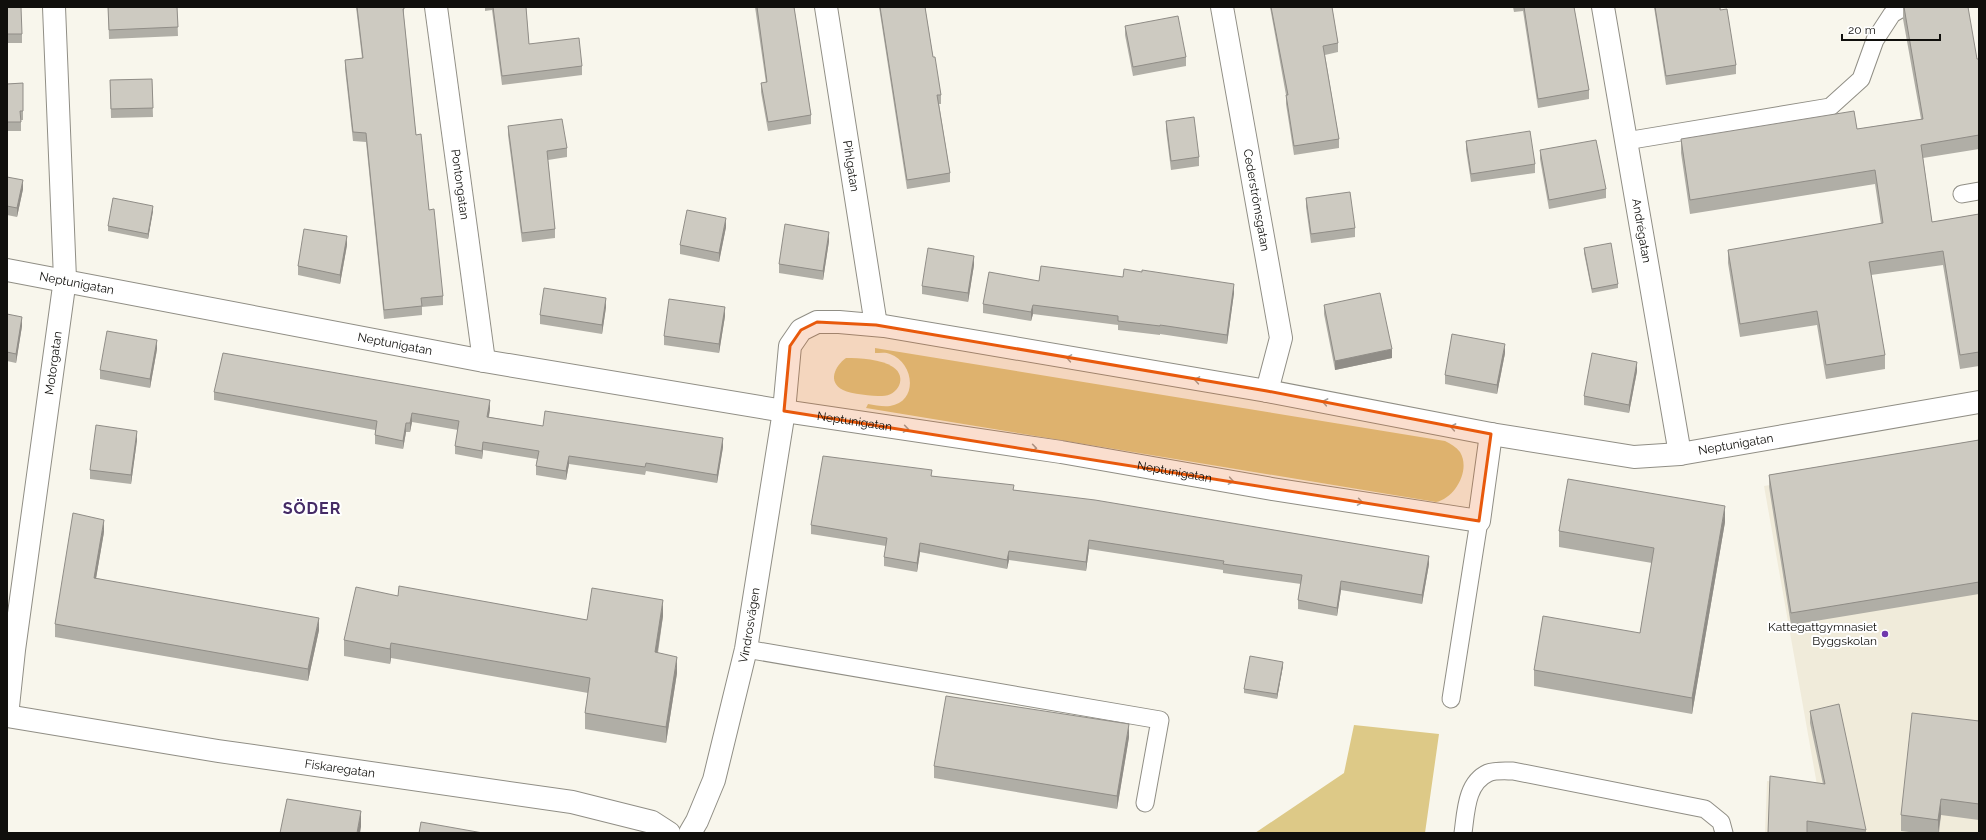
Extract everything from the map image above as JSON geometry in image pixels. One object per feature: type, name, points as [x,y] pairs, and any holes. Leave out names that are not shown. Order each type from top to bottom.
[{"type":"street","name":"Motorgatan","points":[[7,716],[15,642],[65,280],[54,7]]},
{"type":"street","name":"Pontongatan","points":[[436,7],[484,361]]},
{"type":"street","name":"Pihlgatan","points":[[826,7],[876,325]]},
{"type":"street","name":"Cederströmsgatan","points":[[1222,7],[1281,338],[1267,391]]},
{"type":"street","name":"Andrégatan","points":[[1603,7],[1680,454]]},
{"type":"street","name":"Neptunigatan","points":[[7,270],[484,361],[784,411],[1061,452],[1479,521]]},
{"type":"street","name":"Neptunigatan","points":[[784,411],[790,346],[801,330],[817,322],[876,325],[1267,391],[1491,434],[1634,457],[1680,454],[1979,402]]},
{"type":"street","name":"Vindrosvägen","points":[[690,833],[697,821],[714,780],[746,649],[784,411]]},
{"type":"street","points":[[1479,521],[1491,434]]},
{"type":"street","name":"Fiskaregatan","points":[[7,716],[218,751],[572,802],[652,822],[669,833]]},
{"type":"lane","points":[[1626,141],[1830,107],[1861,79],[1875,40],[1892,14],[1904,7]]},
{"type":"lane","points":[[1962,194],[1979,191]]},
{"type":"lane","points":[[1451,699],[1479,521]]},
{"type":"lane","points":[[746,649],[1160,720],[1145,803]]},
{"type":"lane","points":[[1463,833],[1468,799],[1475,782],[1489,772],[1513,771],[1705,809],[1721,822],[1724,833]]},
{"type":"highlighted area","points":[[817,322],[876,325],[1267,391],[1491,434],[1479,521],[784,411],[790,346],[801,330]]},
{"type":"shaded area","points":[[875,348],[1445,441],[1460,452],[1464,467],[1455,489],[1449,495],[1436,502],[866,408],[868,404],[890,406],[899,403],[906,397],[909,390],[910,382],[904,365],[898,358],[890,354],[875,353]]},
{"type":"shaded area","points":[[846,358],[858,358],[888,364],[897,371],[900,376],[899,385],[893,393],[882,396],[856,394],[843,390],[835,383],[834,374],[842,361]]},
{"type":"shaded area","name":"Kattegattgymnasiet Byggskolan","points":[[1979,449],[1979,833],[1765,833],[1767,781],[1817,785],[1764,486]]},
{"type":"shaded area","points":[[1354,725],[1439,734],[1425,833],[1255,833],[1344,773]]},
{"type":"building","points":[[7,7],[21,7],[22,34],[7,34]]},
{"type":"building","points":[[108,7],[177,7],[178,27],[109,30]]},
{"type":"building","points":[[357,7],[404,7],[416,135],[421,134],[429,210],[434,209],[443,296],[421,298],[422,306],[384,310],[366,133],[353,132],[345,60],[363,58]]},
{"type":"building","points":[[493,7],[526,7],[529,44],[579,38],[582,66],[502,76]]},
{"type":"building","points":[[757,7],[794,7],[811,115],[768,122],[761,83],[767,82]]},
{"type":"building","points":[[880,7],[925,7],[941,95],[937,95],[950,173],[907,180]]},
{"type":"building","points":[[1271,7],[1332,7],[1338,43],[1323,46],[1339,139],[1294,146],[1286,95],[1288,95]]},
{"type":"building","points":[[1524,7],[1574,7],[1589,90],[1538,99]]},
{"type":"building","points":[[1655,7],[1720,7],[1720,10],[1727,9],[1736,65],[1666,76]]},
{"type":"building","points":[[1904,7],[1968,7],[1977,59],[1979,59],[1979,135],[1921,145],[1932,222],[1979,214],[1979,352],[1960,355],[1943,251],[1869,262],[1885,355],[1826,365],[1817,311],[1740,324],[1728,250],[1883,223],[1875,170],[1690,200],[1681,139],[1854,111],[1857,129],[1923,119]]},
{"type":"building","points":[[1178,16],[1186,57],[1133,67],[1125,26]]},
{"type":"building","points":[[152,79],[153,108],[111,109],[110,80]]},
{"type":"building","points":[[23,83],[23,111],[20,111],[21,122],[7,122],[7,84]]},
{"type":"building","points":[[1194,117],[1199,157],[1171,161],[1166,121]]},
{"type":"building","points":[[562,119],[567,148],[547,151],[555,229],[522,233],[508,126]]},
{"type":"building","points":[[1530,131],[1535,164],[1471,174],[1466,141]]},
{"type":"building","points":[[1596,140],[1606,189],[1549,200],[1540,150]]},
{"type":"building","points":[[7,177],[23,180],[17,208],[7,206]]},
{"type":"building","points":[[1350,192],[1355,228],[1311,234],[1306,198]]},
{"type":"building","points":[[113,198],[153,206],[148,234],[108,226]]},
{"type":"building","points":[[687,210],[726,218],[719,253],[680,245]]},
{"type":"building","points":[[785,224],[829,232],[823,271],[779,264]]},
{"type":"building","points":[[304,229],[347,236],[340,275],[298,266]]},
{"type":"building","points":[[1611,243],[1618,284],[1592,289],[1584,248]]},
{"type":"building","points":[[928,248],[974,256],[968,293],[922,286]]},
{"type":"building","points":[[1041,266],[1123,277],[1124,269],[1142,272],[1142,270],[1234,284],[1227,335],[1160,325],[1118,321],[1118,316],[1033,305],[1031,312],[983,304],[989,272],[1039,281]]},
{"type":"building","points":[[544,288],[606,298],[602,325],[540,315]]},
{"type":"building","points":[[1380,293],[1392,349],[1335,361],[1324,305]]},
{"type":"building","points":[[669,299],[725,307],[719,344],[664,336]]},
{"type":"building","points":[[7,314],[22,317],[16,354],[7,352]]},
{"type":"building","points":[[107,331],[157,340],[150,379],[100,370]]},
{"type":"building","points":[[1452,334],[1505,344],[1497,385],[1445,375]]},
{"type":"building","points":[[223,353],[490,400],[487,417],[543,426],[545,411],[723,438],[717,475],[646,463],[645,467],[569,456],[566,471],[536,466],[539,451],[483,442],[482,451],[455,446],[459,421],[412,413],[410,423],[406,423],[403,441],[375,435],[377,421],[214,392]]},
{"type":"building","points":[[1592,353],[1637,362],[1629,405],[1584,396]]},
{"type":"building","points":[[96,425],[137,431],[131,475],[90,470]]},
{"type":"building","points":[[1979,440],[1979,582],[1791,613],[1769,475]]},
{"type":"building","points":[[823,456],[932,470],[931,476],[1014,485],[1013,490],[1095,500],[1429,556],[1422,595],[1341,581],[1337,608],[1298,600],[1302,575],[1223,564],[1224,561],[1089,540],[1086,562],[1009,551],[1007,560],[920,543],[917,563],[884,557],[887,538],[811,525]]},
{"type":"building","points":[[1568,479],[1725,506],[1692,698],[1534,670],[1543,616],[1640,633],[1654,548],[1559,531]]},
{"type":"building","points":[[73,513],[104,520],[94,578],[319,618],[308,669],[55,624]]},
{"type":"building","points":[[399,586],[587,620],[592,588],[663,600],[655,652],[677,657],[666,727],[585,713],[590,678],[391,643],[390,649],[344,640],[356,587],[398,596]]},
{"type":"building","points":[[1250,656],[1283,662],[1277,694],[1244,689]]},
{"type":"building","points":[[946,696],[1129,724],[1117,796],[934,766]]},
{"type":"building","points":[[1839,704],[1866,830],[1807,821],[1807,833],[1768,833],[1770,776],[1825,784],[1810,711]]},
{"type":"building","points":[[1912,713],[1979,721],[1979,804],[1941,799],[1938,820],[1901,815]]},
{"type":"building","points":[[287,799],[361,811],[357,833],[280,833]]},
{"type":"building","points":[[421,822],[483,833],[419,833]]},
{"type":"place","name":"Kattegattgymnasiet Byggskolan","points":[[1885,634]]},
{"type":"district","name":"SÖDER","points":[[312,508]]}]
